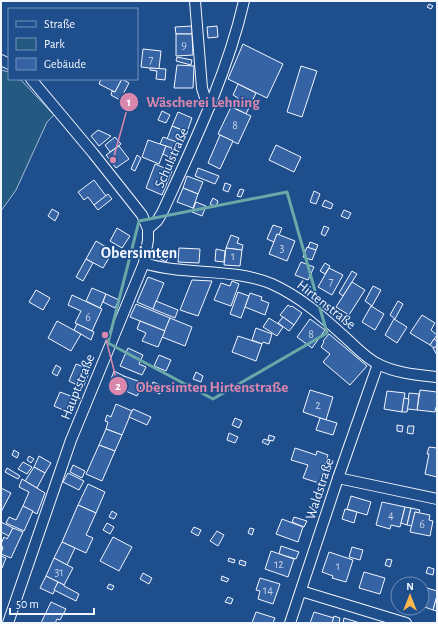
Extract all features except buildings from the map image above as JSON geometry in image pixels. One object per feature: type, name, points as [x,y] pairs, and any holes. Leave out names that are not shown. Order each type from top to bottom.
[{"type":"street","points":[[195,1],[202,88],[206,101],[210,106]]},
{"type":"street","name":"Schulstraße","points":[[148,229],[157,221],[162,213],[210,106],[232,47],[244,1]]},
{"type":"street","name":"Hauptstraße","points":[[8,623],[71,440],[147,252],[148,229],[142,215],[134,203],[32,80]]},
{"type":"street","name":"Hirtenstraße","points":[[144,262],[170,269],[233,274],[255,278],[271,284],[304,303],[320,315],[367,358],[378,364],[405,372],[437,377]]},
{"type":"street","name":"Waldstraße","points":[[290,623],[378,364]]},
{"type":"street","points":[[338,478],[437,499]]},
{"type":"street","points":[[301,591],[406,623]]},
{"type":"highlighted area","points":[[287,192],[327,333],[213,399],[108,343],[139,221]]},
{"type":"green space","points":[[1,70],[8,72],[8,80],[21,80],[54,115],[47,122],[16,190],[1,211]]},
{"type":"place","name":"Wäscherei Lehning","points":[[113,160]]},
{"type":"place","name":"Obersimten Hirtenstraße","points":[[105,335]]},
{"type":"district","name":"Obersimten","points":[[139,253]]}]
